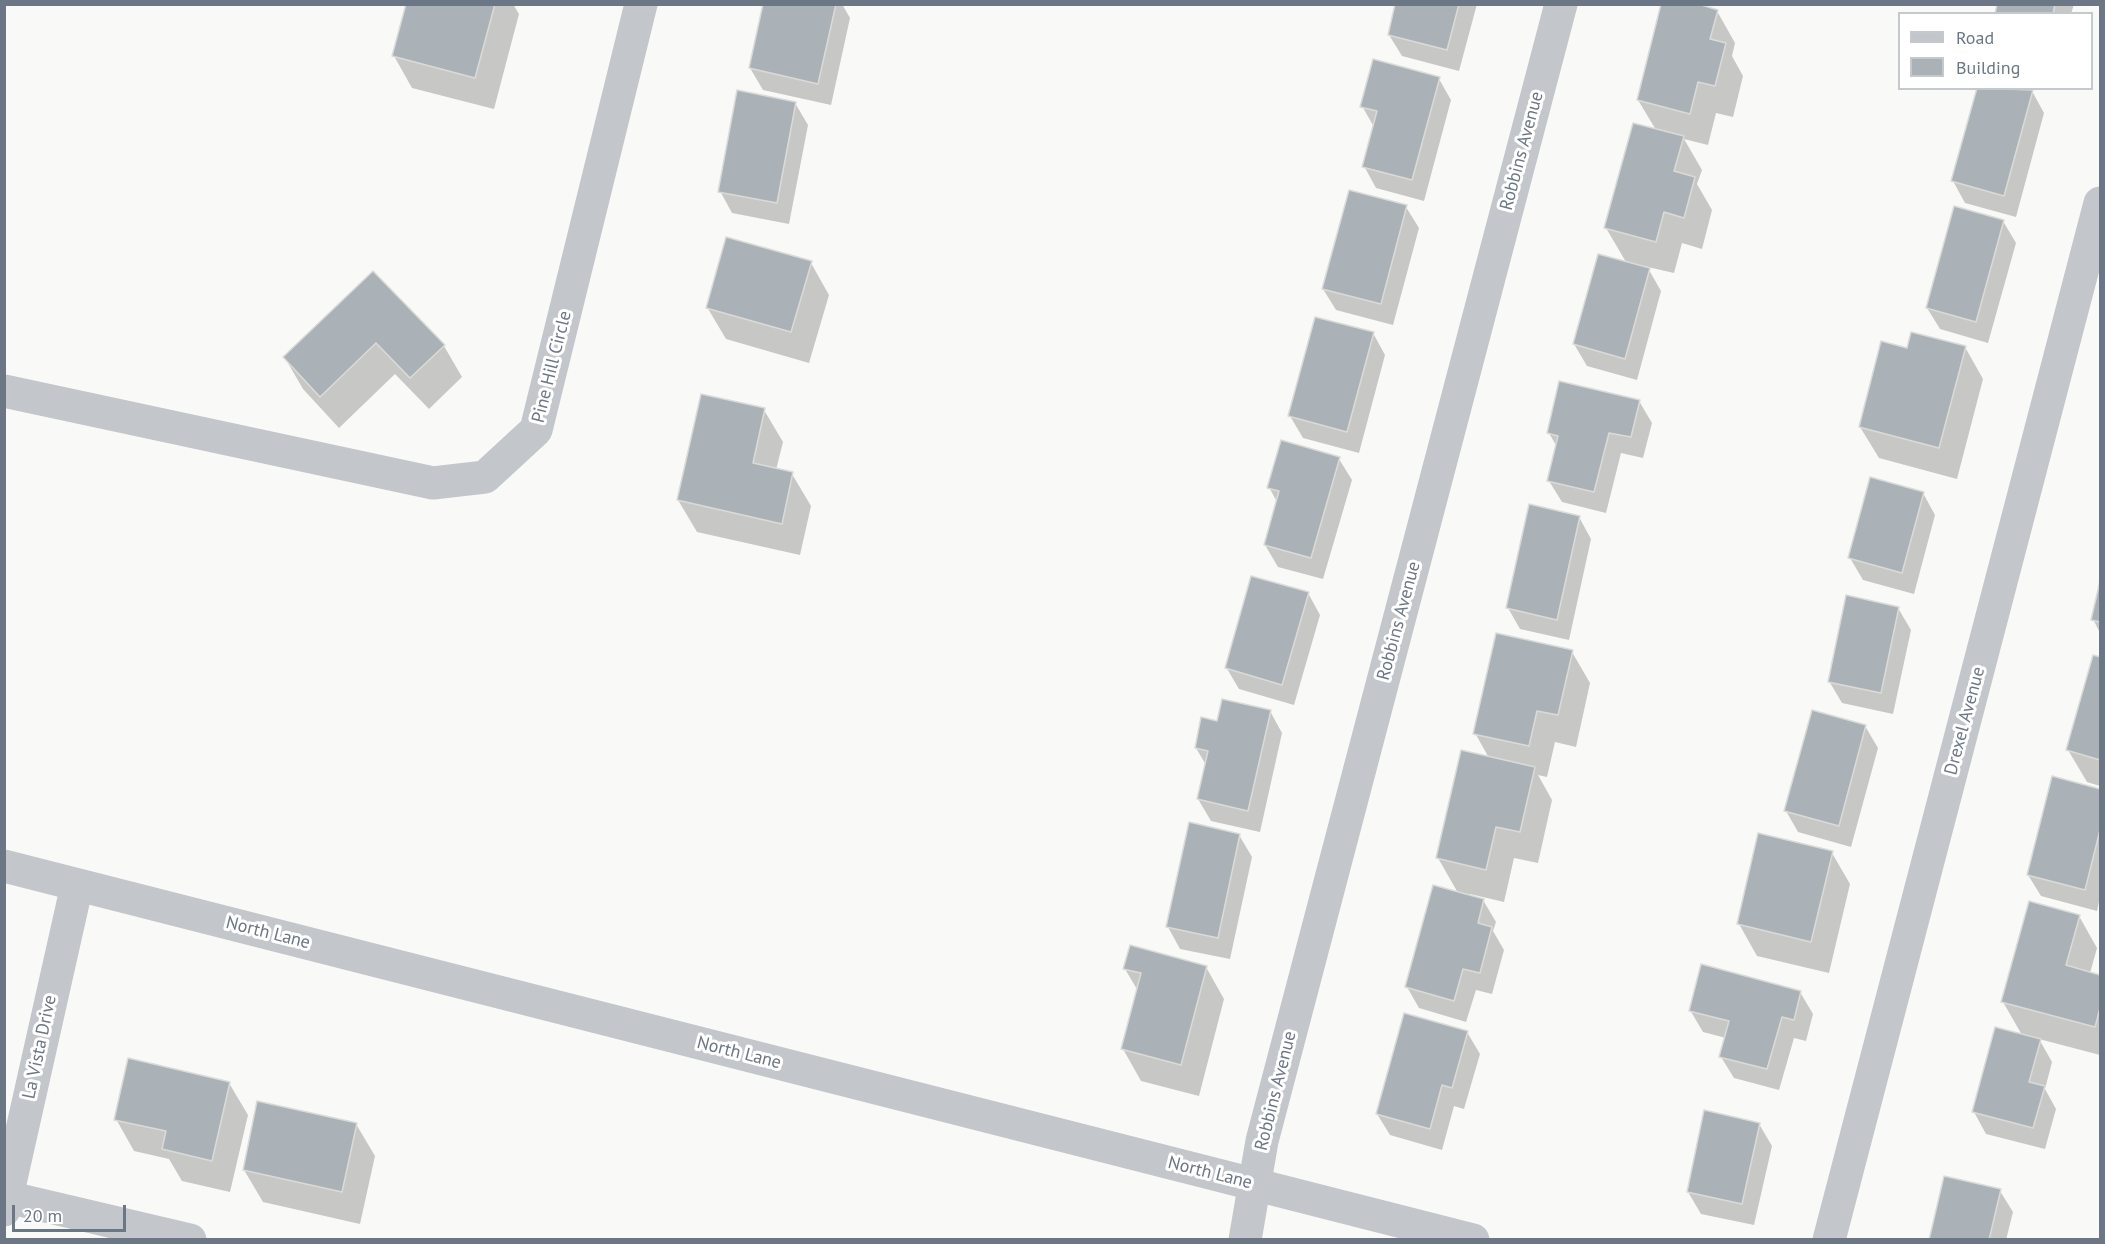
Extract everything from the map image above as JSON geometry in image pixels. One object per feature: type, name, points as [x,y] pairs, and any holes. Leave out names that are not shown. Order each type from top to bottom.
[{"type":"street","name":"Pine Hill Circle","points":[[4,391],[433,483],[485,477],[536,430],[640,4]]},
{"type":"street","name":"Robbins Avenue","points":[[1245,1239],[1262,1141],[1561,4]]},
{"type":"street","name":"Drexel Avenue","points":[[1829,1239],[2100,203]]},
{"type":"street","name":"North Lane","points":[[4,866],[1473,1239]]},
{"type":"street","name":"La Vista Drive","points":[[6,1203],[77,885]]},
{"type":"street","points":[[6,1203],[190,1239]]},
{"type":"building","points":[[406,4],[495,4],[475,78],[392,56]]},
{"type":"building","points":[[763,4],[836,4],[818,84],[749,68]]},
{"type":"building","points":[[1395,4],[1459,4],[1447,50],[1388,35]]},
{"type":"building","points":[[1661,4],[1698,4],[1718,10],[1710,39],[1726,43],[1715,86],[1698,82],[1690,114],[1637,100]]},
{"type":"building","points":[[1997,4],[2055,4],[2053,12],[1995,12]]},
{"type":"building","points":[[1373,59],[1440,77],[1412,180],[1362,167],[1377,111],[1360,107]]},
{"type":"building","points":[[737,90],[796,102],[777,203],[718,192]]},
{"type":"building","points":[[1976,90],[2033,90],[2004,196],[1951,181]]},
{"type":"building","points":[[1633,123],[1684,136],[1674,171],[1695,177],[1684,218],[1664,212],[1656,242],[1604,228]]},
{"type":"building","points":[[1349,190],[1407,205],[1381,304],[1322,289]]},
{"type":"building","points":[[1954,206],[2004,220],[1976,322],[1926,308]]},
{"type":"building","points":[[726,237],[812,261],[791,332],[706,308]]},
{"type":"building","points":[[1598,254],[1650,268],[1625,359],[1573,344]]},
{"type":"building","points":[[373,271],[445,345],[410,378],[376,343],[320,397],[283,357]]},
{"type":"building","points":[[1315,317],[1374,332],[1347,432],[1288,416]]},
{"type":"building","points":[[1911,332],[1966,346],[1939,448],[1859,427],[1881,341],[1907,348]]},
{"type":"building","points":[[1559,381],[1640,400],[1631,437],[1609,433],[1594,492],[1547,481],[1558,436],[1547,433]]},
{"type":"building","points":[[701,394],[765,408],[753,463],[793,472],[782,524],[677,500]]},
{"type":"building","points":[[1281,440],[1340,457],[1311,558],[1264,545],[1279,491],[1267,488]]},
{"type":"building","points":[[1870,477],[1924,492],[1902,573],[1848,558]]},
{"type":"building","points":[[1529,504],[1580,516],[1557,620],[1506,608]]},
{"type":"building","points":[[1251,576],[1309,592],[1282,685],[1225,668]]},
{"type":"building","points":[[2100,581],[2100,622],[2091,620]]},
{"type":"building","points":[[1846,595],[1899,607],[1881,693],[1828,682]]},
{"type":"building","points":[[1496,633],[1573,650],[1558,715],[1537,711],[1529,746],[1473,734]]},
{"type":"building","points":[[2093,655],[2100,657],[2100,760],[2066,750]]},
{"type":"building","points":[[1222,699],[1271,710],[1248,811],[1197,799],[1208,751],[1195,748],[1201,717],[1217,721]]},
{"type":"building","points":[[1812,710],[1866,725],[1839,826],[1784,811]]},
{"type":"building","points":[[1461,750],[1535,767],[1520,832],[1496,827],[1486,870],[1436,858]]},
{"type":"building","points":[[2052,776],[2100,789],[2100,830],[2085,890],[2027,875]]},
{"type":"building","points":[[1189,822],[1240,834],[1218,938],[1166,927]]},
{"type":"building","points":[[1758,833],[1833,851],[1811,942],[1737,924]]},
{"type":"building","points":[[1433,885],[1484,899],[1478,923],[1492,927],[1480,973],[1463,969],[1454,1001],[1405,987]]},
{"type":"building","points":[[2029,901],[2080,915],[2066,965],[2100,975],[2100,1008],[2095,1027],[2001,1002]]},
{"type":"building","points":[[1130,945],[1207,966],[1181,1065],[1121,1049],[1141,973],[1123,969]]},
{"type":"building","points":[[1701,964],[1801,991],[1794,1020],[1782,1017],[1767,1069],[1719,1057],[1729,1021],[1689,1011]]},
{"type":"building","points":[[1404,1013],[1468,1031],[1452,1088],[1442,1085],[1430,1129],[1376,1114]]},
{"type":"building","points":[[1995,1027],[2041,1039],[2029,1082],[2045,1086],[2033,1128],[1972,1112]]},
{"type":"building","points":[[128,1058],[230,1082],[212,1161],[162,1149],[166,1131],[114,1120]]},
{"type":"building","points":[[257,1101],[357,1123],[342,1192],[243,1170]]},
{"type":"building","points":[[1704,1110],[1760,1123],[1742,1204],[1687,1192]]},
{"type":"building","points":[[1944,1176],[2001,1189],[1989,1240],[1929,1240]]}]
